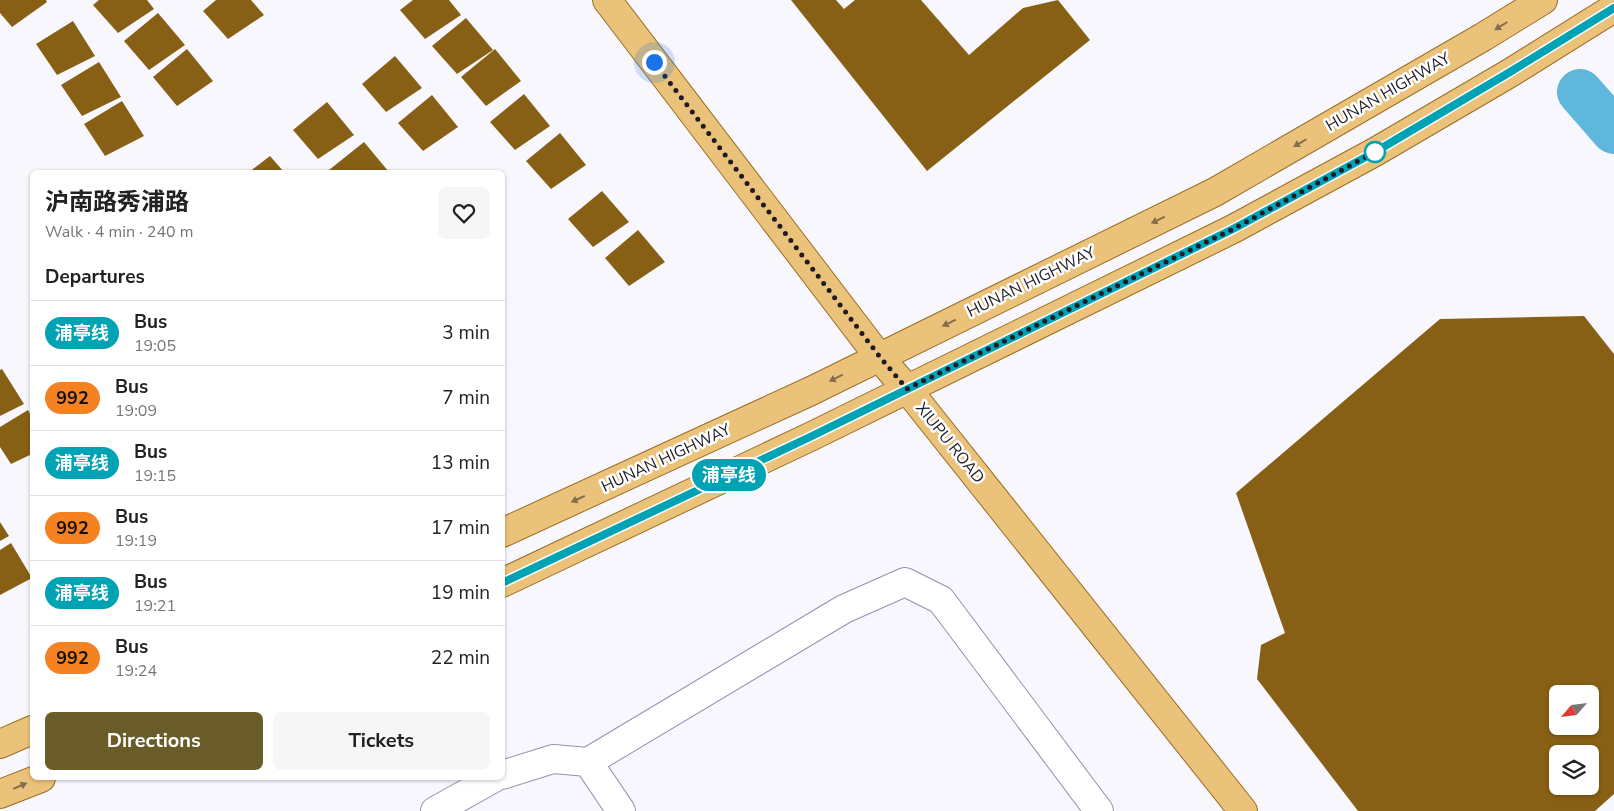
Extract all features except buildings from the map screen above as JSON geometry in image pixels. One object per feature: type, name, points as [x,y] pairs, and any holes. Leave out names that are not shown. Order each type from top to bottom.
[{"type":"main road","name":"XIUPU ROAD","points":[[606,0],[880,357],[1243,811]]},
{"type":"main road","name":"HUNAN HIGHWAY","points":[[505,532],[793,399],[1215,192],[1483,37],[1543,0]]},
{"type":"main road","points":[[505,582],[907,389],[1242,224],[1375,152],[1614,8]]},
{"type":"main road","points":[[0,744],[30,731]]},
{"type":"main road","points":[[0,794],[36,780]]},
{"type":"street","points":[[505,774],[553,759],[588,762],[844,609],[905,582],[942,600],[1099,811]]},
{"type":"street","points":[[588,762],[621,811]]},
{"type":"street","points":[[435,811],[490,780]]},
{"type":"waterway","points":[[1580,92],[1614,131]]},
{"type":"bus line","name":"浦亭线","points":[[505,582],[812,436],[1233,229],[1375,152],[1614,8]]},
{"type":"route","points":[[654,62],[880,357],[907,389],[1233,229],[1375,152]]}]
